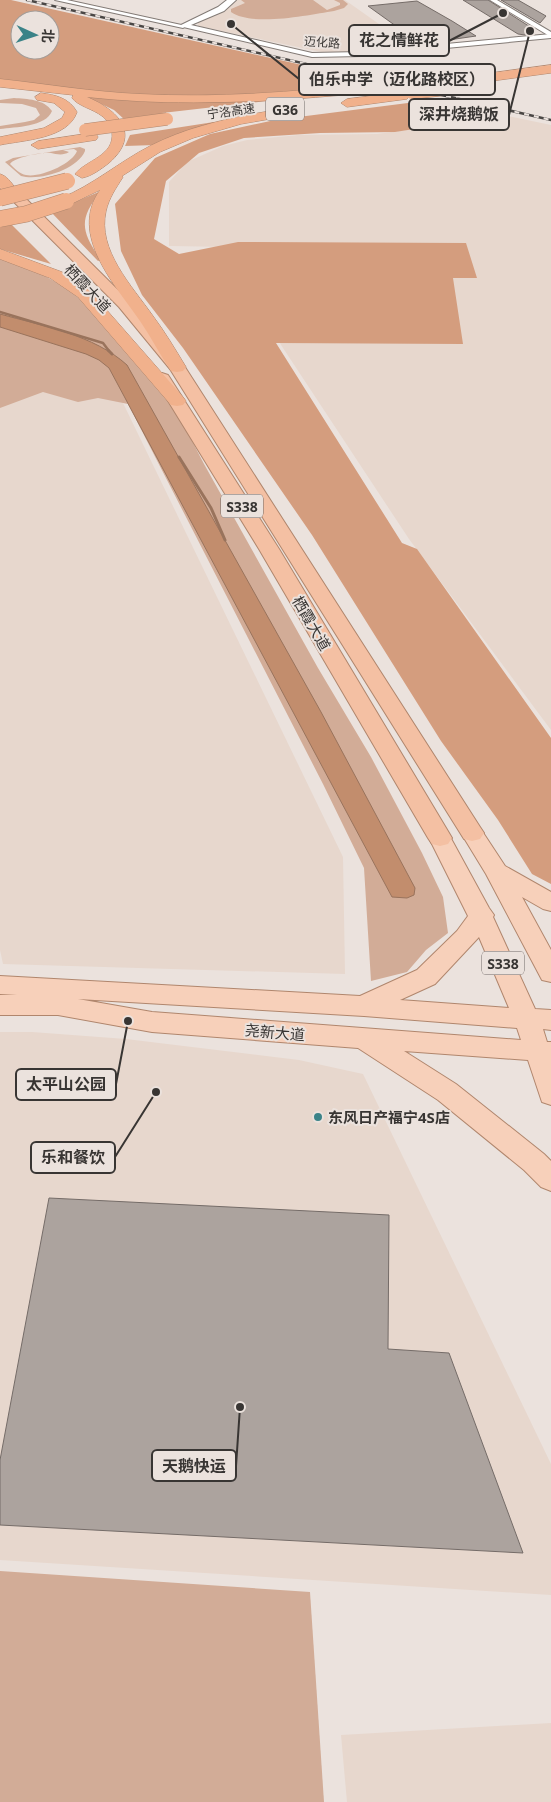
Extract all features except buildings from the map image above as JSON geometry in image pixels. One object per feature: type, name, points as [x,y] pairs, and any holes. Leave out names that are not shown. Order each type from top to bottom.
[{"type":"highway","name":"宁洛高速","points":[[511,77],[551,69]]},
{"type":"highway","name":"宁洛高速","points":[[213,114],[436,83],[551,76]]},
{"type":"highway","points":[[336,105],[458,88],[511,77]]},
{"type":"highway","points":[[0,83],[118,96],[171,99],[265,97],[436,83]]},
{"type":"highway","points":[[4,197],[67,181],[99,165],[117,147],[119,134],[113,117],[103,109],[78,98],[17,85]]},
{"type":"highway","points":[[0,96],[46,97],[61,102],[71,112],[68,120],[57,127],[2,145]]},
{"type":"highway","name":"宁洛高速","points":[[2,145],[172,120],[401,96]]},
{"type":"highway","points":[[4,197],[26,214],[66,201],[88,191],[156,149],[196,132],[234,121],[307,109]]},
{"type":"highway","points":[[129,165],[108,186],[99,203],[96,216],[97,230],[108,261],[125,292],[158,336],[177,367]]},
{"type":"highway","name":"栖霞大道","points":[[4,197],[124,304],[177,367],[472,833]]},
{"type":"highway","name":"栖霞大道","points":[[4,197],[141,347],[177,401],[269,549],[440,838]]},
{"type":"highway","points":[[0,254],[56,275],[84,294],[177,401]]},
{"type":"main road","name":"栖霞大道","points":[[472,833],[497,872],[551,973]]},
{"type":"main road","name":"栖霞大道","points":[[440,838],[539,1020],[551,1094]]},
{"type":"main road","points":[[497,872],[551,903]]},
{"type":"main road","points":[[364,1006],[426,978],[466,937],[482,915]]},
{"type":"main road","name":"尧新大道","points":[[0,985],[364,1006],[539,1020]]},
{"type":"main road","name":"尧新大道","points":[[0,1004],[58,1005],[152,1022],[545,1052]]},
{"type":"main road","points":[[366,1039],[447,1092],[534,1162],[551,1179]]},
{"type":"street","points":[[58,0],[183,26],[221,9],[232,0]]},
{"type":"street","points":[[493,0],[551,35]]},
{"type":"street","name":"迈化路","points":[[183,26],[312,55],[361,54],[551,35]]},
{"type":"street","points":[[492,41],[532,46]]},
{"type":"shaded area","points":[[0,0],[11,0],[56,10],[10,10],[10,60],[60,60],[60,11],[387,84],[193,97],[160,97],[96,92],[0,80]]},
{"type":"shaded area","points":[[237,0],[345,0],[413,48],[359,53],[326,53],[198,26],[198,22],[226,9]]},
{"type":"shaded area","points":[[241,0],[313,0],[327,10],[340,5],[340,3],[334,0],[343,0],[348,4],[344,8],[334,11],[296,17],[252,19],[231,12],[231,9],[245,3]]},
{"type":"shaded area","points":[[82,95],[294,98],[162,113],[162,115],[125,120],[114,110]]},
{"type":"shaded area","points":[[14,98],[40,102],[52,111],[49,116],[37,123],[0,129],[0,126],[34,120],[40,115],[36,108],[22,104],[0,103],[0,100]]},
{"type":"shaded area","points":[[439,99],[504,115],[395,132],[320,133],[244,138],[199,153],[166,181],[154,239],[179,254],[238,242],[466,243],[477,278],[453,278],[463,344],[276,343],[402,543],[417,549],[551,738],[551,884],[532,874],[498,820],[441,741],[312,535],[183,348],[142,295],[121,251],[115,204],[155,158],[210,134],[275,120]]},
{"type":"shaded area","points":[[508,116],[551,125],[551,730],[409,539],[229,266],[230,247],[169,246],[169,182],[187,162],[223,146],[247,140],[299,135],[377,134]]},
{"type":"shaded area","points":[[214,122],[214,125],[155,145],[125,146],[130,135]]},
{"type":"shaded area","points":[[80,147],[85,149],[81,158],[66,169],[38,177],[21,176],[5,162],[13,158],[34,154],[17,159],[10,164],[17,171],[24,174],[39,174],[55,169],[69,161],[77,151],[74,149],[63,150],[69,152],[62,154],[39,154]]},
{"type":"shaded area","points":[[101,191],[88,210],[85,226],[89,241],[101,260],[98,261],[51,212]]},
{"type":"shaded area","points":[[8,221],[51,264],[0,249],[0,222]]},
{"type":"shaded area","points":[[0,259],[36,271],[68,289],[81,300],[103,323],[177,412],[318,668],[371,757],[443,897],[448,933],[426,950],[407,972],[371,981],[364,868],[323,784],[128,404],[98,398],[78,402],[43,392],[0,408]]},
{"type":"shaded area","points":[[0,314],[84,339],[114,355],[127,365],[321,712],[415,888],[414,895],[407,898],[392,897],[109,368],[99,360],[86,354],[0,327]]},
{"type":"shaded area","points":[[0,365],[123,403],[343,857],[345,974],[3,964],[0,950]]},
{"type":"shaded area","points":[[0,1032],[32,1032],[126,1039],[299,1060],[363,1074],[551,1464],[551,1595],[0,1560]]},
{"type":"shaded area","points":[[0,1571],[310,1592],[324,1802],[0,1802]]},
{"type":"shaded area","points":[[551,1723],[551,1802],[347,1802],[341,1735]]},
{"type":"waterway","points":[[0,312],[103,343],[109,351]]},
{"type":"waterway","points":[[109,351],[112,354]]},
{"type":"waterway","points":[[179,457],[211,508],[225,540]]},
{"type":"railway","points":[[27,0],[551,120]]},
{"type":"place","name":"花之情鲜花","points":[[503,13]]},
{"type":"place","name":"伯乐中学（迈化路校区）","points":[[231,24]]},
{"type":"place","name":"深井烧鹅饭","points":[[530,31]]},
{"type":"place","name":"太平山公园","points":[[128,1021]]},
{"type":"place","name":"乐和餐饮","points":[[156,1092]]},
{"type":"place","name":"东风日产福宁4S店","points":[[318,1117]]},
{"type":"place","name":"天鹅快运","points":[[240,1407]]}]
